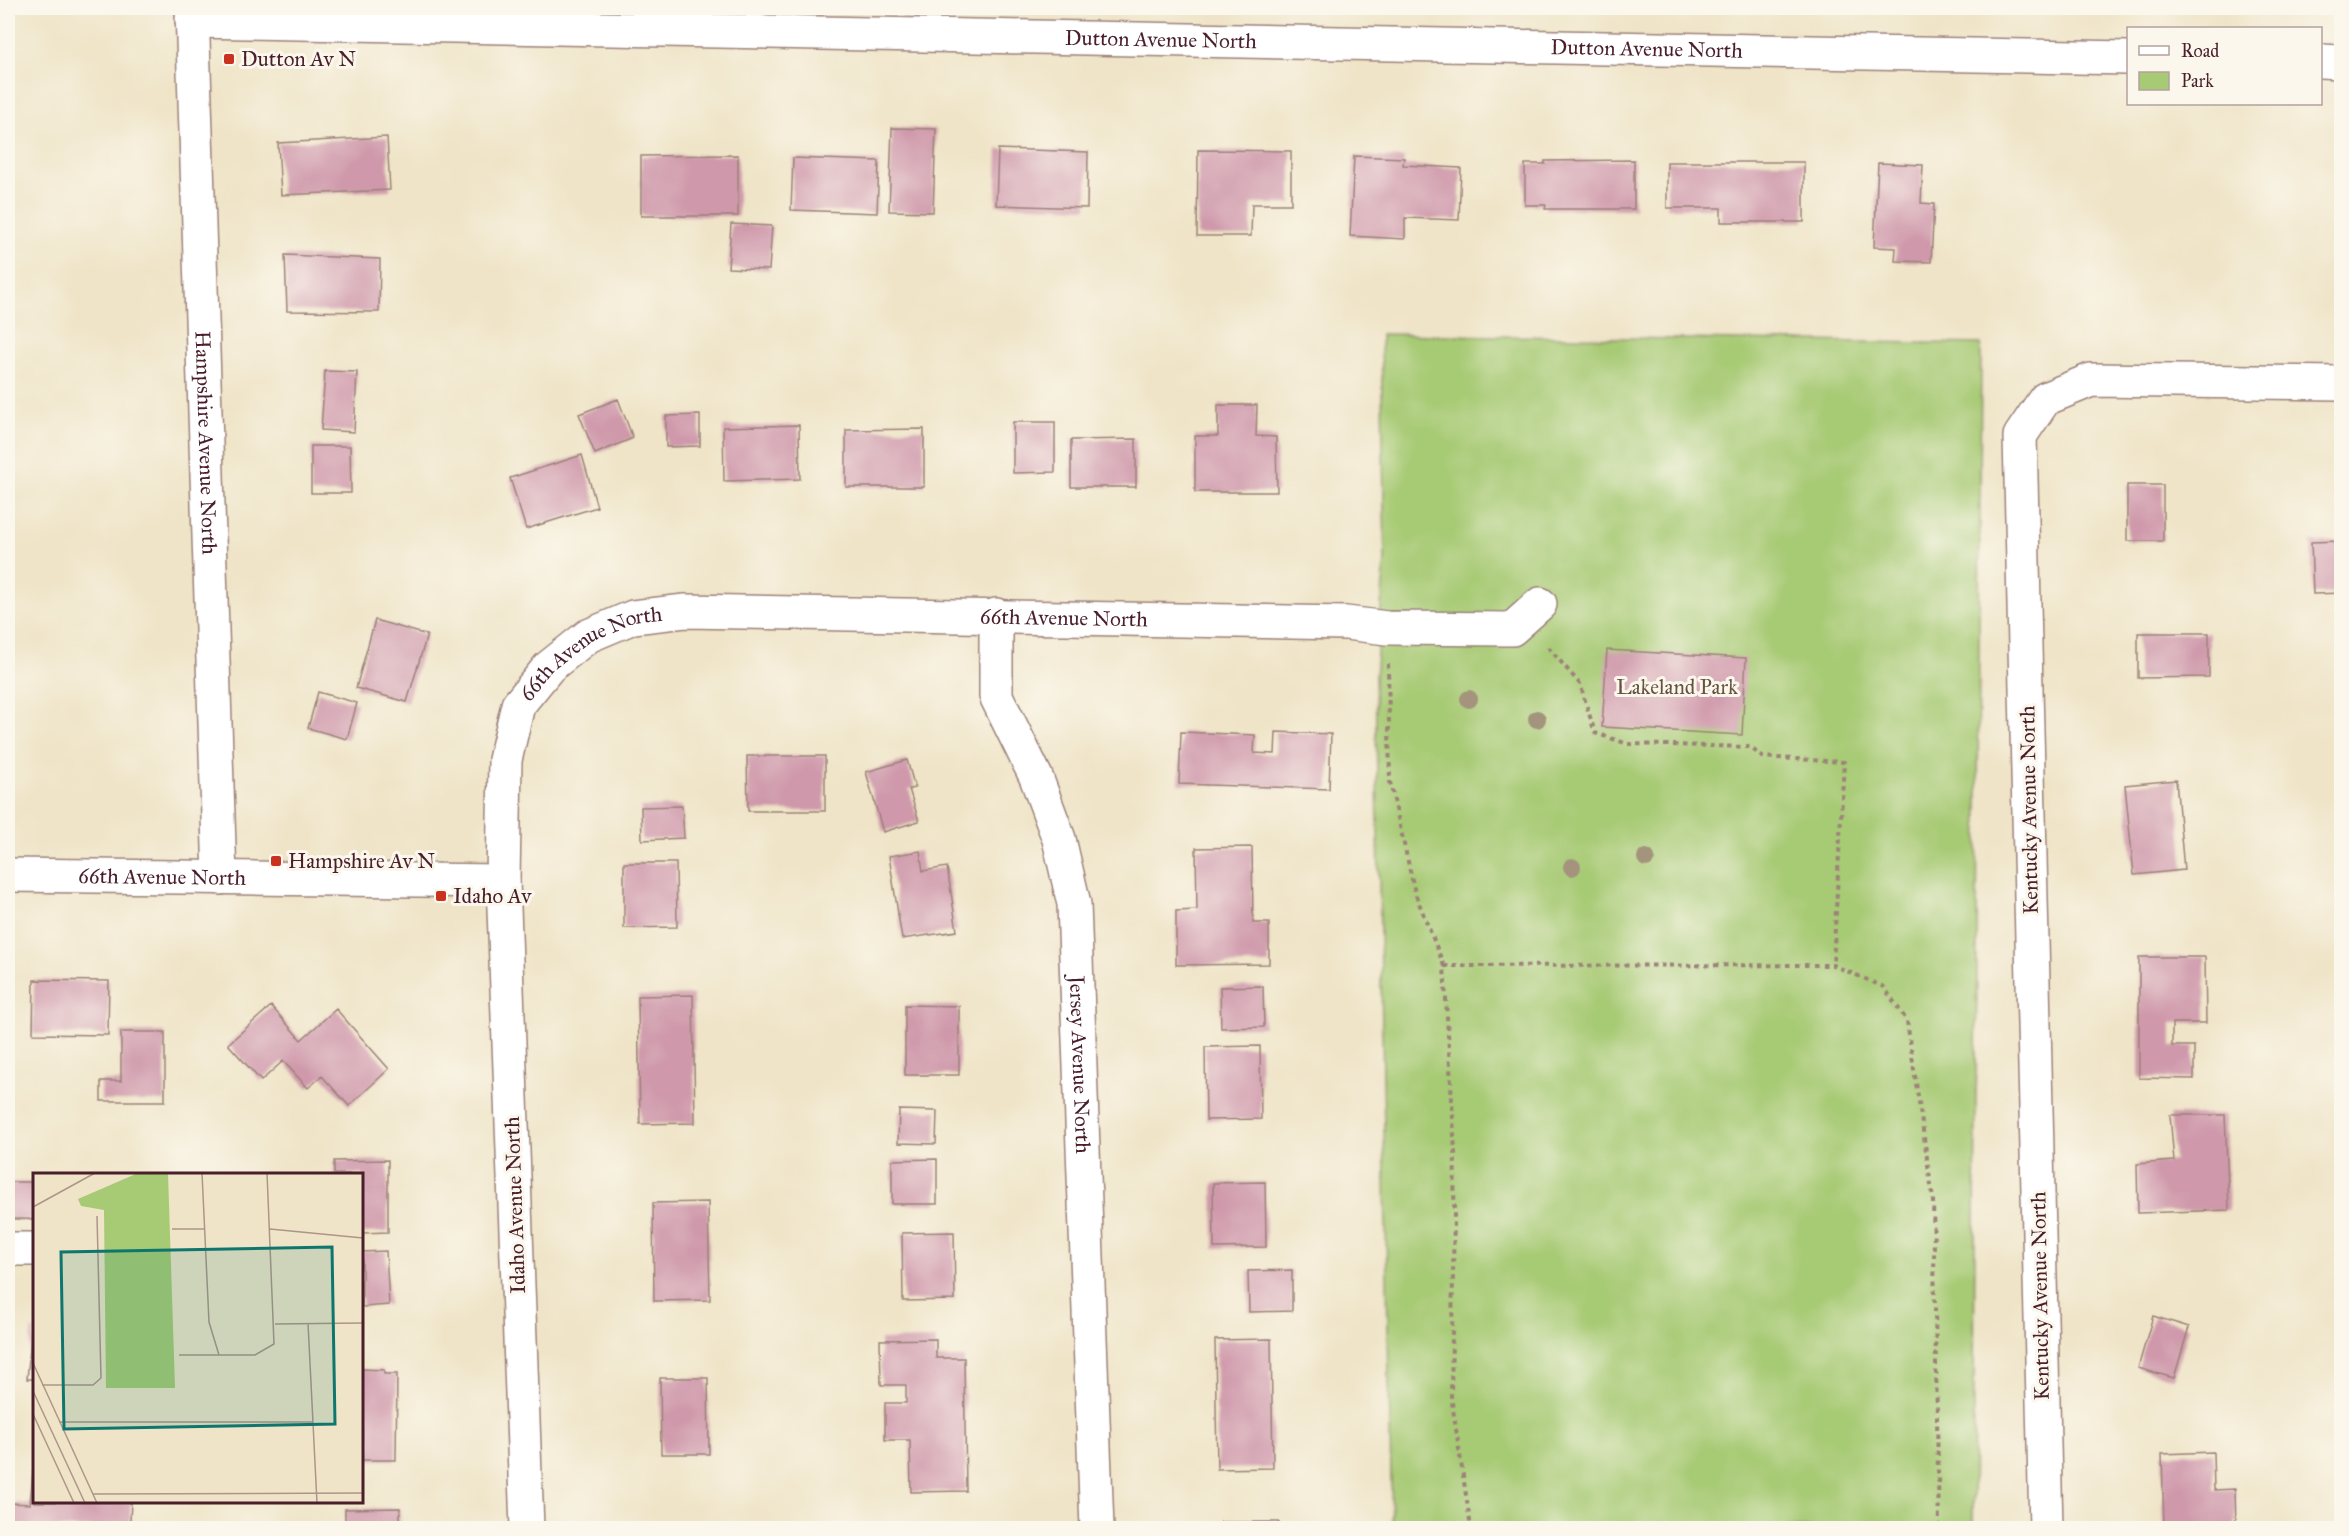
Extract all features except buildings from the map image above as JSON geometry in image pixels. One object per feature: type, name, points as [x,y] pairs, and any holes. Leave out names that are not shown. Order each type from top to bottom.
[{"type":"street","name":"Dutton Avenue North","points":[[192,14],[2127,58]]},
{"type":"street","name":"Hampshire Avenue North","points":[[192,14],[220,878]]},
{"type":"street","points":[[2322,62],[2342,62]]},
{"type":"street","name":"Kentucky Avenue North","points":[[2046,1528],[2020,436],[2045,399],[2091,380],[2342,383]]},
{"type":"street","name":"66th Avenue North","points":[[8,874],[503,881],[505,759],[518,705],[549,667],[588,636],[633,617],[685,611],[996,615],[1346,623],[1388,628],[1512,629],[1532,611]]},
{"type":"street","name":"Jersey Avenue North","points":[[996,615],[996,696],[1036,777],[1059,838],[1074,904],[1097,1528]]},
{"type":"street","name":"Idaho Avenue North","points":[[503,881],[527,1528]]},
{"type":"street","points":[[8,1249],[33,1249]]},
{"type":"path","points":[[1532,611],[1581,684],[1595,733],[1628,744],[1750,747],[1762,757],[1844,762],[1833,965]]},
{"type":"path","points":[[1388,628],[1390,782],[1415,893],[1444,966],[1455,1152],[1451,1396],[1471,1528]]},
{"type":"path","points":[[1444,966],[1833,965],[1884,987],[1907,1021],[1933,1199],[1939,1528]]},
{"type":"green space","name":"Lakeland Park","points":[[1381,334],[1981,344],[1973,1528],[1392,1528],[1375,677],[1385,560]]},
{"type":"place","name":"Dutton Av N","points":[[229,59]]},
{"type":"place","name":"Hampshire Av N","points":[[276,861]]},
{"type":"place","name":"Idaho Av","points":[[441,896]]}]
